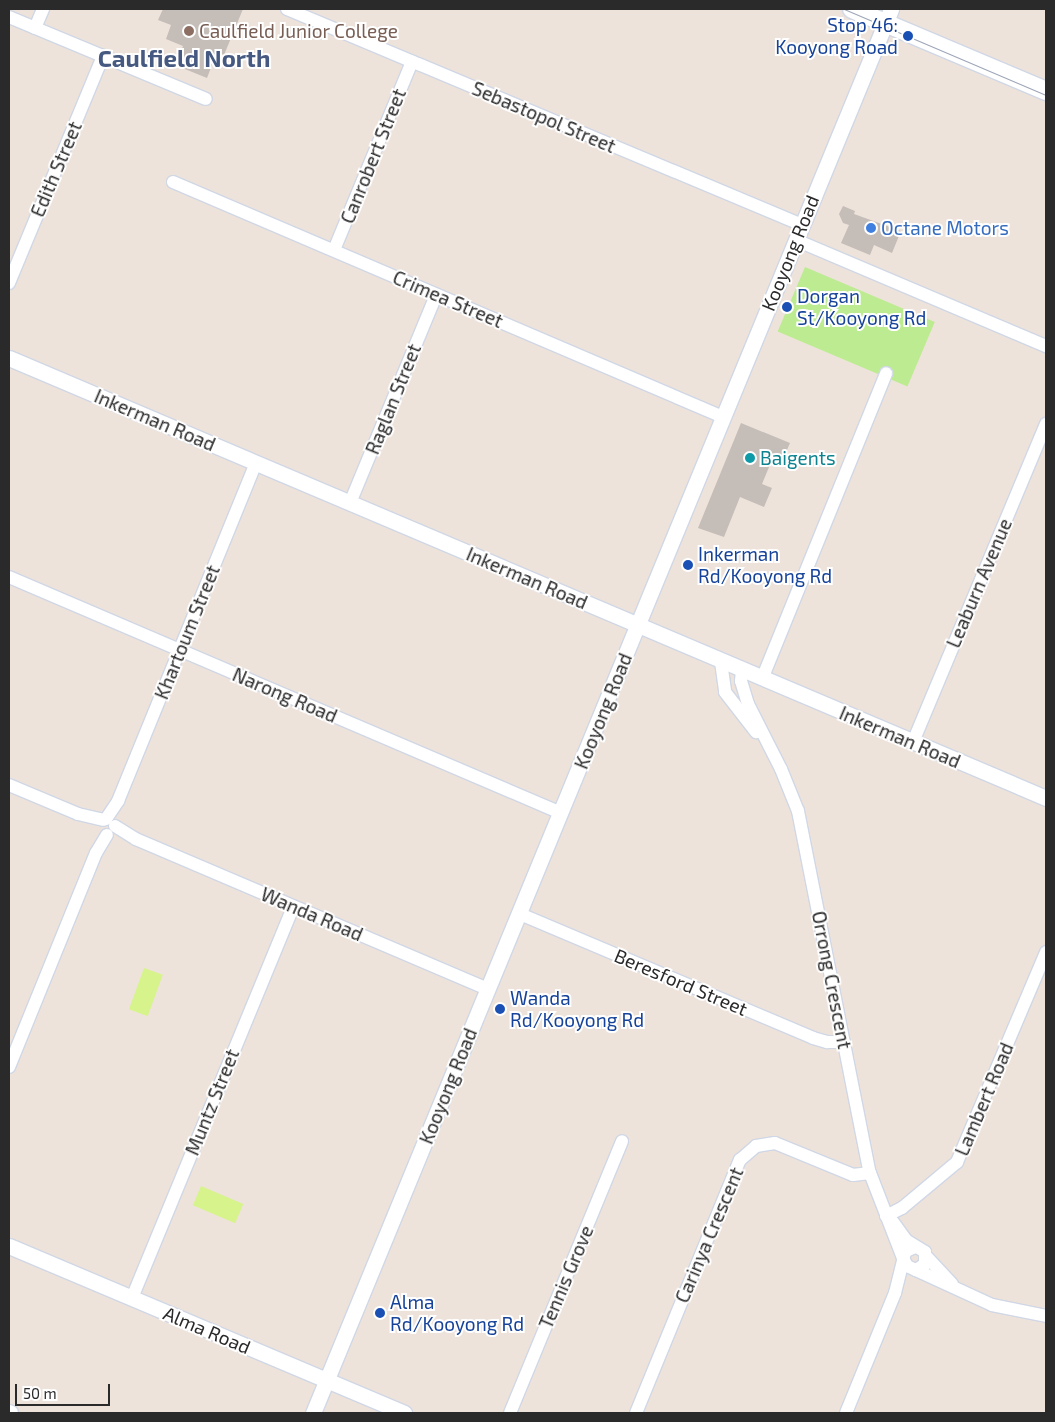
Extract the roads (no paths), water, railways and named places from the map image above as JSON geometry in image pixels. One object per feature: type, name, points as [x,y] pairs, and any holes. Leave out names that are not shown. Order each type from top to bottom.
[{"type":"main road","points":[[852,9],[888,16],[1046,91]]},
{"type":"street","points":[[35,28],[43,9]]},
{"type":"street","name":"Sebastopol Street","points":[[288,9],[802,225]]},
{"type":"street","name":"Kooyong Road","points":[[313,1413],[888,16]]},
{"type":"street","points":[[9,17],[206,99]]},
{"type":"street","name":"Edith Street","points":[[9,283],[103,56]]},
{"type":"street","name":"Canrobert Street","points":[[334,250],[412,62]]},
{"type":"street","name":"Crimea Street","points":[[173,182],[723,417]]},
{"type":"street","points":[[796,240],[1046,346]]},
{"type":"street","name":"Raglan Street","points":[[350,503],[436,295]]},
{"type":"street","name":"Inkerman Road","points":[[9,358],[742,671],[1046,798]]},
{"type":"street","points":[[762,679],[886,373]]},
{"type":"street","name":"Leaburn Avenue","points":[[912,742],[1046,424]]},
{"type":"street","name":"Khartoum Street","points":[[9,1067],[256,463]]},
{"type":"street","name":"Narong Road","points":[[9,577],[561,813]]},
{"type":"street","name":"Orrong Crescent","points":[[721,662],[722,682],[729,699],[770,747]]},
{"type":"street","name":"Orrong Crescent","points":[[742,671],[743,692],[790,790],[803,830],[870,1173],[903,1259]]},
{"type":"street","name":"Wanda Road","points":[[9,785],[488,989]]},
{"type":"street","name":"Muntz Street","points":[[132,1298],[293,906]]},
{"type":"street","name":"Beresford Street","points":[[520,914],[814,1038],[827,1042],[844,1042]]},
{"type":"street","name":"Lambert Road","points":[[886,1216],[902,1208],[957,1162],[1046,952]]},
{"type":"street","name":"Tennis Grove","points":[[510,1413],[622,1141]]},
{"type":"street","name":"Carinya Crescent","points":[[636,1413],[740,1160],[756,1146],[775,1143],[853,1175],[870,1173]]},
{"type":"street","name":"Orrong Crescent","points":[[886,1216],[915,1247]]},
{"type":"street","name":"Alma Road","points":[[9,1246],[404,1413]]},
{"type":"street","points":[[846,1413],[895,1293],[903,1259],[908,1249],[915,1247],[922,1249],[926,1256],[957,1290]]},
{"type":"street","points":[[895,1293],[914,1270],[923,1267],[926,1256]]},
{"type":"street","points":[[903,1259],[914,1270],[992,1305],[1043,1314]]},
{"type":"tram line","points":[[844,9],[1046,95]]},
{"type":"place","name":"Caulfield Junior College","points":[[189,31]]},
{"type":"place","name":"Stop 46: Kooyong Road","points":[[908,36]]},
{"type":"place","name":"Octane Motors","points":[[871,228]]},
{"type":"place","name":"Dorgan St/Kooyong Rd","points":[[787,307]]},
{"type":"place","name":"Baigents","points":[[750,458]]},
{"type":"place","name":"Inkerman Rd/Kooyong Rd","points":[[688,565]]},
{"type":"place","name":"Wanda Rd/Kooyong Rd","points":[[500,1009]]},
{"type":"place","name":"Alma Rd/Kooyong Rd","points":[[380,1313]]},
{"type":"district","name":"Caulfield North","points":[[184,58]]}]
